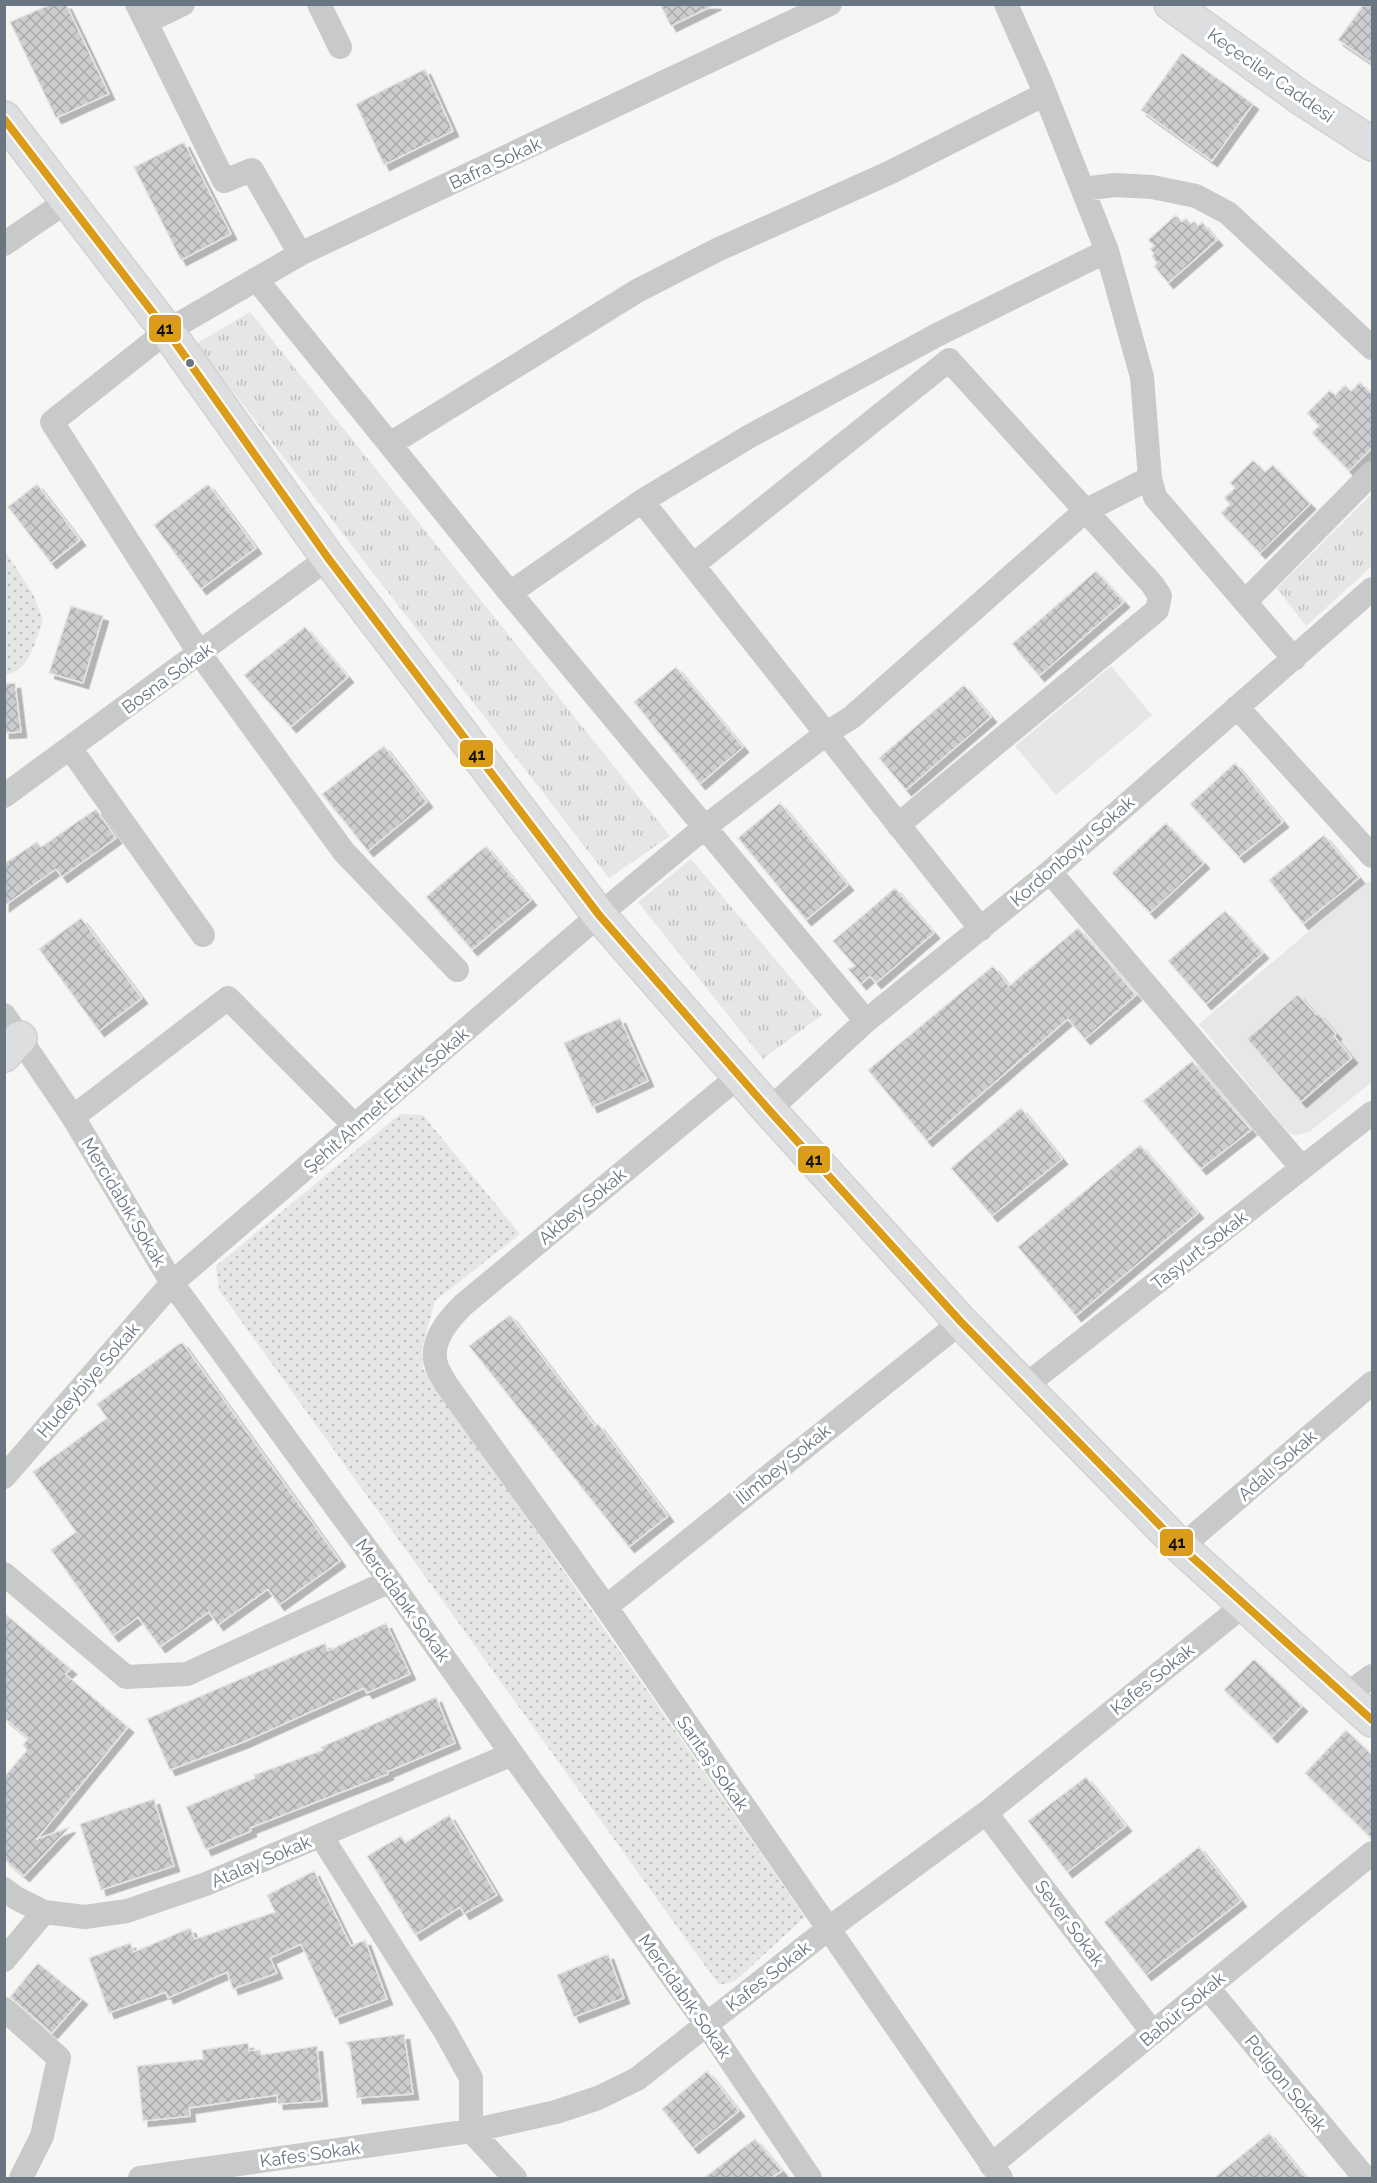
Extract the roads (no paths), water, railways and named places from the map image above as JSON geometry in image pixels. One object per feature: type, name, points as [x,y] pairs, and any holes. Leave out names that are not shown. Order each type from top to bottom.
[{"type":"street","points":[[183,4],[142,13],[224,181],[252,170],[300,254]]},
{"type":"street","points":[[319,4],[340,47]]},
{"type":"street","name":"Bafra Sokak","points":[[200,654],[52,422],[167,331],[300,254],[830,4]]},
{"type":"street","points":[[1006,4],[1046,94],[1107,251],[1142,377],[1150,477],[1155,497],[1294,659]]},
{"type":"street","name":"Keçeciler Caddesi","points":[[1172,4],[1301,98],[1372,144]]},
{"type":"street","points":[[390,444],[637,291],[717,250],[891,172],[1046,94]]},
{"type":"street","points":[[4,118],[167,331],[328,558],[600,915],[769,1110],[961,1322],[1181,1547],[1372,1720]]},
{"type":"street","points":[[1083,189],[1115,185],[1152,187],[1196,196],[1228,213],[1372,348]]},
{"type":"street","points":[[4,244],[67,201]]},
{"type":"street","points":[[510,593],[642,501],[750,436],[937,335],[1107,251]]},
{"type":"street","points":[[256,279],[510,593],[866,1021]]},
{"type":"street","points":[[898,825],[1157,610],[1160,596],[1152,584],[949,360],[937,335]]},
{"type":"street","points":[[693,565],[949,360]]},
{"type":"street","points":[[1246,601],[1372,473]]},
{"type":"street","name":"Şehit Ahmet Ertürk Sokak","points":[[172,1283],[705,827],[827,733],[852,717],[1085,511],[1150,477]]},
{"type":"street","points":[[642,501],[981,929]]},
{"type":"street","name":"Bosna Sokak","points":[[4,796],[328,558]]},
{"type":"street","name":"Kordonboyu Sokak","points":[[769,1110],[866,1021],[1050,872],[1237,707],[1369,599]]},
{"type":"street","points":[[200,654],[344,852],[456,970]]},
{"type":"street","points":[[1237,707],[1372,856]]},
{"type":"street","points":[[70,748],[203,935]]},
{"type":"street","points":[[1050,872],[1302,1168]]},
{"type":"street","points":[[73,1117],[228,998],[355,1126]]},
{"type":"street","name":"Mercidabık Sokak","points":[[10,1036],[73,1117],[172,1283],[390,1581],[706,2024],[810,2178]]},
{"type":"street","name":"Akbey Sokak","points":[[436,1345],[447,1321],[463,1305],[739,1076]]},
{"type":"street","name":"Taşyurt Sokak","points":[[1025,1386],[1372,1113]]},
{"type":"street","name":"Hudeybiye Sokak","points":[[4,1477],[172,1283]]},
{"type":"street","name":"İlimbey Sokak","points":[[606,1607],[961,1322]]},
{"type":"street","name":"Sarıtaş Sokak","points":[[436,1345],[436,1365],[446,1383],[606,1607],[996,2172]]},
{"type":"street","name":"Adalı Sokak","points":[[1181,1547],[1372,1383]]},
{"type":"street","points":[[4,1574],[126,1677],[187,1674],[390,1581]]},
{"type":"street","name":"Kafes Sokak","points":[[140,2178],[205,2174],[471,2131],[556,2112],[598,2098],[637,2079],[828,1929],[986,1813],[1244,1605]]},
{"type":"street","points":[[1345,1696],[1372,1676]]},
{"type":"street","name":"Atalay Sokak","points":[[4,1889],[16,1898],[45,1912],[85,1917],[127,1911],[206,1884],[512,1754]]},
{"type":"street","name":"Sever Sokak","points":[[986,1813],[1154,2033]]},
{"type":"street","points":[[321,1836],[445,2031],[471,2078],[471,2131],[515,2178]]},
{"type":"street","name":"Babür Sokak","points":[[996,2172],[1154,2033],[1372,1853]]},
{"type":"street","points":[[4,1960],[45,1912]]},
{"type":"street","name":"Poligon Sokak","points":[[1208,1988],[1365,2178]]},
{"type":"street","points":[[4,2009],[60,2058],[42,2136],[21,2178]]}]
